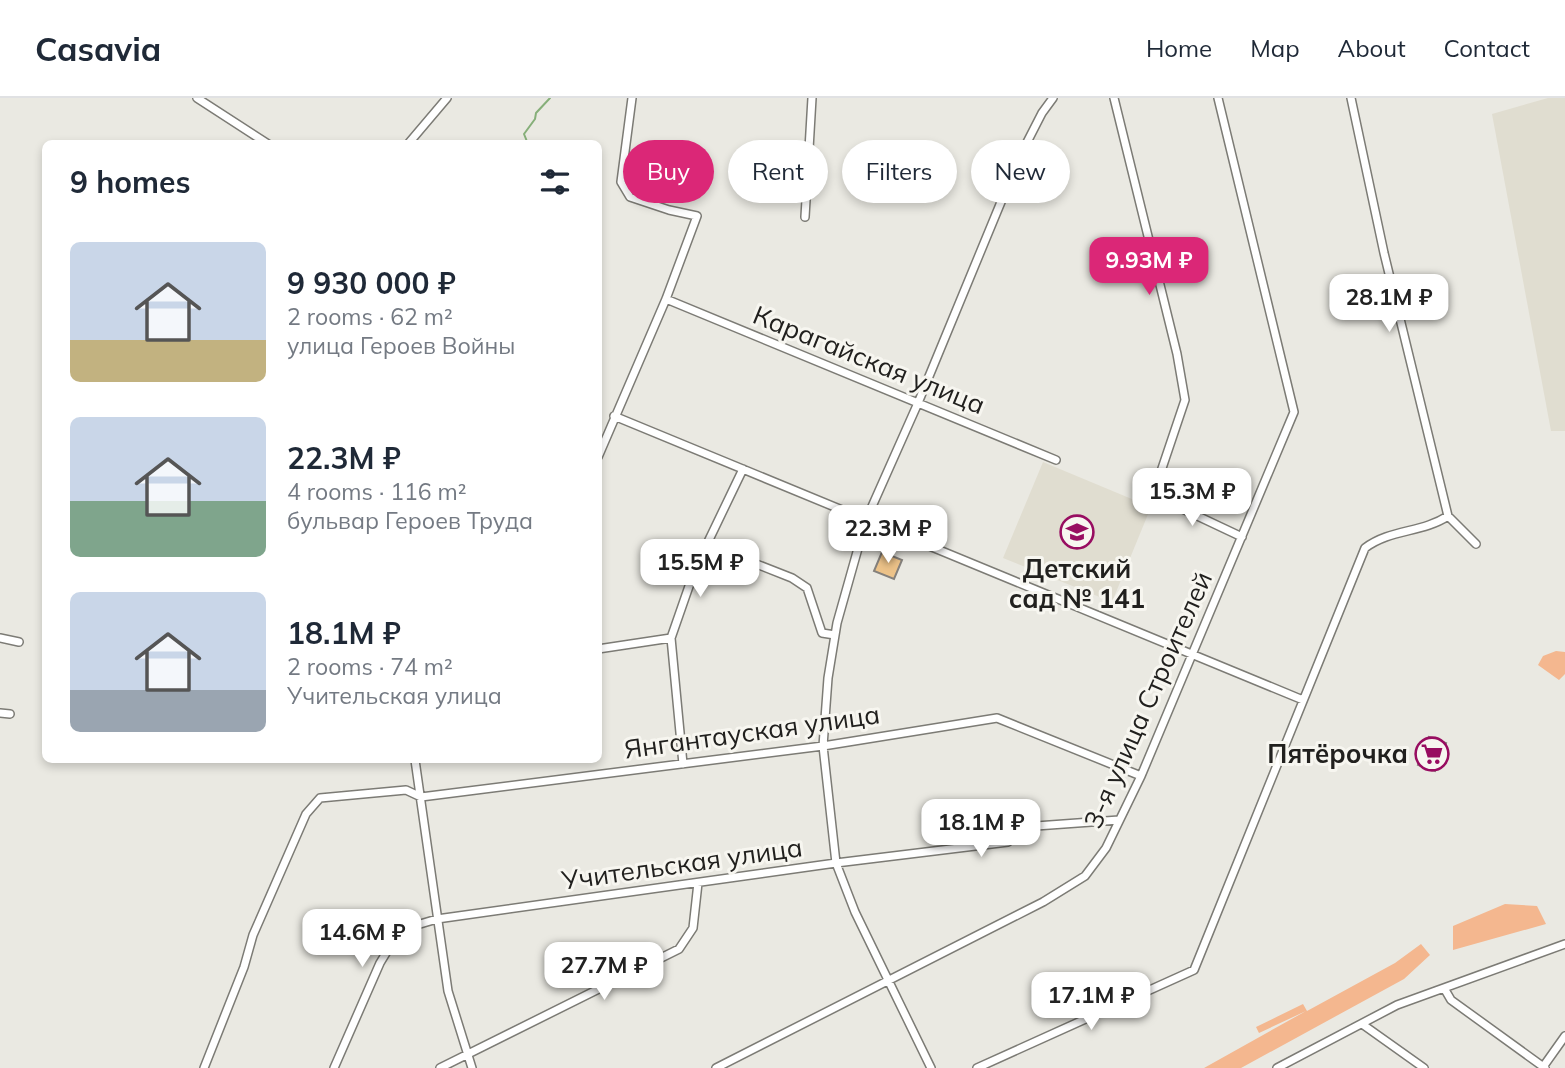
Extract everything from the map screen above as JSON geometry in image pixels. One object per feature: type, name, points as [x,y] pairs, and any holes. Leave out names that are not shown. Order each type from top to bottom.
[{"type":"street","points":[[197,98],[262,140]]},
{"type":"street","points":[[411,140],[447,98]]},
{"type":"street","points":[[602,447],[666,299],[697,216],[669,211],[630,197],[621,182],[632,98]]},
{"type":"street","points":[[805,217],[812,98]]},
{"type":"street","points":[[931,1068],[855,912],[836,863],[823,746],[835,635],[852,563],[866,520],[918,403],[1020,156],[1042,113],[1053,98]]},
{"type":"street","points":[[1114,98],[1123,125],[1177,354],[1185,400],[1153,495],[1242,537]]},
{"type":"street","name":"3-я улица Строителей","points":[[716,1068],[1043,902],[1085,876],[1105,848],[1140,776],[1193,654],[1294,412],[1218,98]]},
{"type":"street","points":[[1351,98],[1384,253],[1448,516],[1476,544]]},
{"type":"street","name":"Карагайская улица","points":[[666,299],[1056,460]]},
{"type":"street","points":[[614,416],[1303,700]]},
{"type":"street","points":[[683,764],[671,638],[695,569],[743,469]]},
{"type":"street","points":[[977,1068],[1194,970],[1296,724],[1303,700],[1365,548],[1380,537],[1439,522],[1448,516]]},
{"type":"street","points":[[708,545],[792,578],[807,588],[822,633],[835,635]]},
{"type":"street","points":[[0,638],[19,642]]},
{"type":"street","points":[[602,648],[671,638]]},
{"type":"street","points":[[0,713],[9,714]]},
{"type":"street","name":"Янгантауская улица","points":[[204,1068],[244,967],[253,935],[306,814],[320,798],[406,790],[421,797],[823,746],[997,718],[1140,776]]},
{"type":"street","points":[[415,763],[449,991],[472,1068]]},
{"type":"street","name":"Учительская улица","points":[[334,1068],[380,963],[400,930],[437,919],[836,863],[1008,842],[1021,831],[1037,826],[1119,820]]},
{"type":"street","points":[[440,1068],[679,949],[693,928],[698,883]]},
{"type":"street","points":[[1277,1068],[1397,1005],[1565,944]]},
{"type":"street","points":[[1444,988],[1451,1000],[1544,1067],[1565,1036]]},
{"type":"street","points":[[1362,1024],[1424,1068]]},
{"type":"shaded area","points":[[1548,98],[1565,98],[1565,431],[1551,431],[1492,114]]},
{"type":"shaded area","name":"Детский сад № 141","points":[[1043,462],[1151,507],[1112,602],[1003,558]]},
{"type":"shaded area","points":[[1556,651],[1565,652],[1565,674],[1559,680],[1538,665],[1543,656]]},
{"type":"shaded area","points":[[1505,904],[1537,906],[1546,924],[1453,950],[1453,926]]},
{"type":"shaded area","points":[[1421,944],[1430,955],[1404,979],[1241,1068],[1204,1068],[1306,1011],[1259,1033],[1256,1027],[1303,1004],[1307,1011],[1395,963]]},
{"type":"building","points":[[882,552],[902,560],[894,579],[874,571]]},
{"type":"building","name":"Пятёрочка","points":[[1429,737],[1446,743],[1435,771],[1418,765]]},
{"type":"waterway","points":[[526,140],[524,134],[535,119],[536,113],[550,98]]},
{"type":"place","name":"Детский сад № 141","points":[[1077,532]]},
{"type":"place","name":"Пятёрочка","points":[[1432,754]]}]
